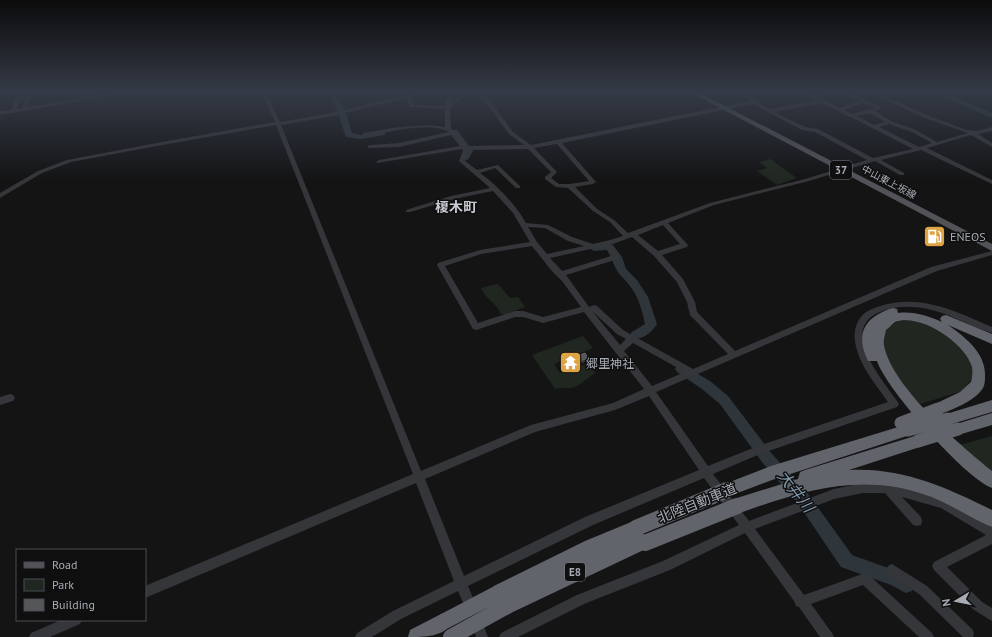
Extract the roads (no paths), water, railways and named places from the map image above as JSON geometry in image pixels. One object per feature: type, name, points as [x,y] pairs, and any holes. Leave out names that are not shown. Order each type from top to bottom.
[{"type":"highway","points":[[992,338],[940,317],[908,311],[892,312],[879,317],[869,328],[868,338],[874,360],[900,398],[948,451],[992,490]]},
{"type":"highway","points":[[948,419],[982,378],[983,366],[978,353],[960,334],[931,320],[909,317],[895,318],[885,323],[878,332],[877,344],[882,359],[892,377],[928,421],[955,449],[992,482]]},
{"type":"highway","points":[[642,537],[778,483],[799,473],[909,431],[992,406]]},
{"type":"highway","points":[[778,483],[799,473],[909,431],[948,419],[992,419]]},
{"type":"highway","points":[[799,473],[886,477],[915,484],[945,494],[992,519]]},
{"type":"highway","name":"E8","points":[[504,599],[598,562],[642,537]]},
{"type":"highway","name":"E8","points":[[417,637],[447,630],[504,599],[584,550],[642,537]]},
{"type":"main road","name":"中山東上坂線","points":[[751,121],[992,248]]},
{"type":"main road","name":"中山東上坂線","points":[[842,169],[992,245]]},
{"type":"street","points":[[0,196],[32,175],[69,161],[291,121]]},
{"type":"street","points":[[449,121],[450,131]]},
{"type":"street","points":[[502,121],[511,133],[530,147],[554,172],[547,178],[558,186],[570,186],[593,182],[558,142]]},
{"type":"street","points":[[379,162],[466,148],[530,147],[664,121]]},
{"type":"street","points":[[788,121],[804,129],[816,130],[902,174]]},
{"type":"street","points":[[860,121],[873,127],[913,139],[938,144]]},
{"type":"street","points":[[937,121],[971,133],[992,145]]},
{"type":"street","points":[[873,127],[889,122],[913,139],[920,148],[990,179]]},
{"type":"street","points":[[278,123],[482,637]]},
{"type":"street","points":[[364,135],[414,126],[430,126],[450,131],[466,148]]},
{"type":"street","points":[[546,257],[606,244],[631,236],[712,204],[807,180],[874,159],[938,144],[992,128]]},
{"type":"street","points":[[370,147],[411,143],[450,131]]},
{"type":"street","points":[[466,148],[462,161],[476,172],[516,212],[534,243],[589,309],[619,351],[650,390],[706,472],[800,602],[828,637]]},
{"type":"street","points":[[476,172],[497,167],[518,187]]},
{"type":"street","points":[[570,186],[595,210],[657,254],[680,281],[691,302],[693,313],[733,354]]},
{"type":"street","points":[[408,211],[453,197],[494,189]]},
{"type":"street","points":[[657,254],[685,245],[664,222]]},
{"type":"street","points":[[524,225],[546,226],[570,239],[592,246]]},
{"type":"street","points":[[534,243],[480,252],[441,265],[476,327],[515,314],[523,314],[543,320],[589,309],[631,340],[688,374]]},
{"type":"street","points":[[561,274],[615,257],[606,244]]},
{"type":"street","points":[[146,592],[534,428],[615,406],[733,354],[934,269],[992,253]]},
{"type":"street","points":[[361,637],[397,615],[589,521],[760,449],[894,404],[872,373],[860,346],[858,329],[865,316],[881,307],[905,304],[929,306],[961,316],[992,330]]},
{"type":"street","points":[[619,351],[631,340]]},
{"type":"street","points":[[0,401],[10,398]]},
{"type":"street","points":[[505,637],[581,599],[666,566],[746,527],[834,494],[863,488],[887,488],[915,495],[944,504],[992,534]]},
{"type":"street","points":[[887,488],[917,520]]},
{"type":"street","points":[[990,610],[978,606],[938,566],[992,538]]},
{"type":"street","points":[[892,570],[923,590],[968,636]]},
{"type":"street","points":[[800,602],[865,579],[928,637]]},
{"type":"street","points":[[35,637],[74,621]]},
{"type":"waterway","name":"大井川","points":[[344,121],[349,135],[361,137],[382,133]]},
{"type":"waterway","name":"大井川","points":[[454,132],[469,151],[465,158]]},
{"type":"waterway","name":"大井川","points":[[594,248],[605,247]]},
{"type":"waterway","name":"大井川","points":[[610,247],[617,257],[618,264],[622,271],[633,282],[643,297],[651,324],[648,329],[636,335]]},
{"type":"waterway","name":"大井川","points":[[681,369],[706,385],[724,400],[767,458],[804,500],[847,561],[896,579],[906,585]]},
{"type":"place","name":"ENEOS","points":[[934,236]]},
{"type":"place","name":"郷里神社","points":[[571,363]]},
{"type":"district","name":"榎木町","points":[[456,207]]}]
